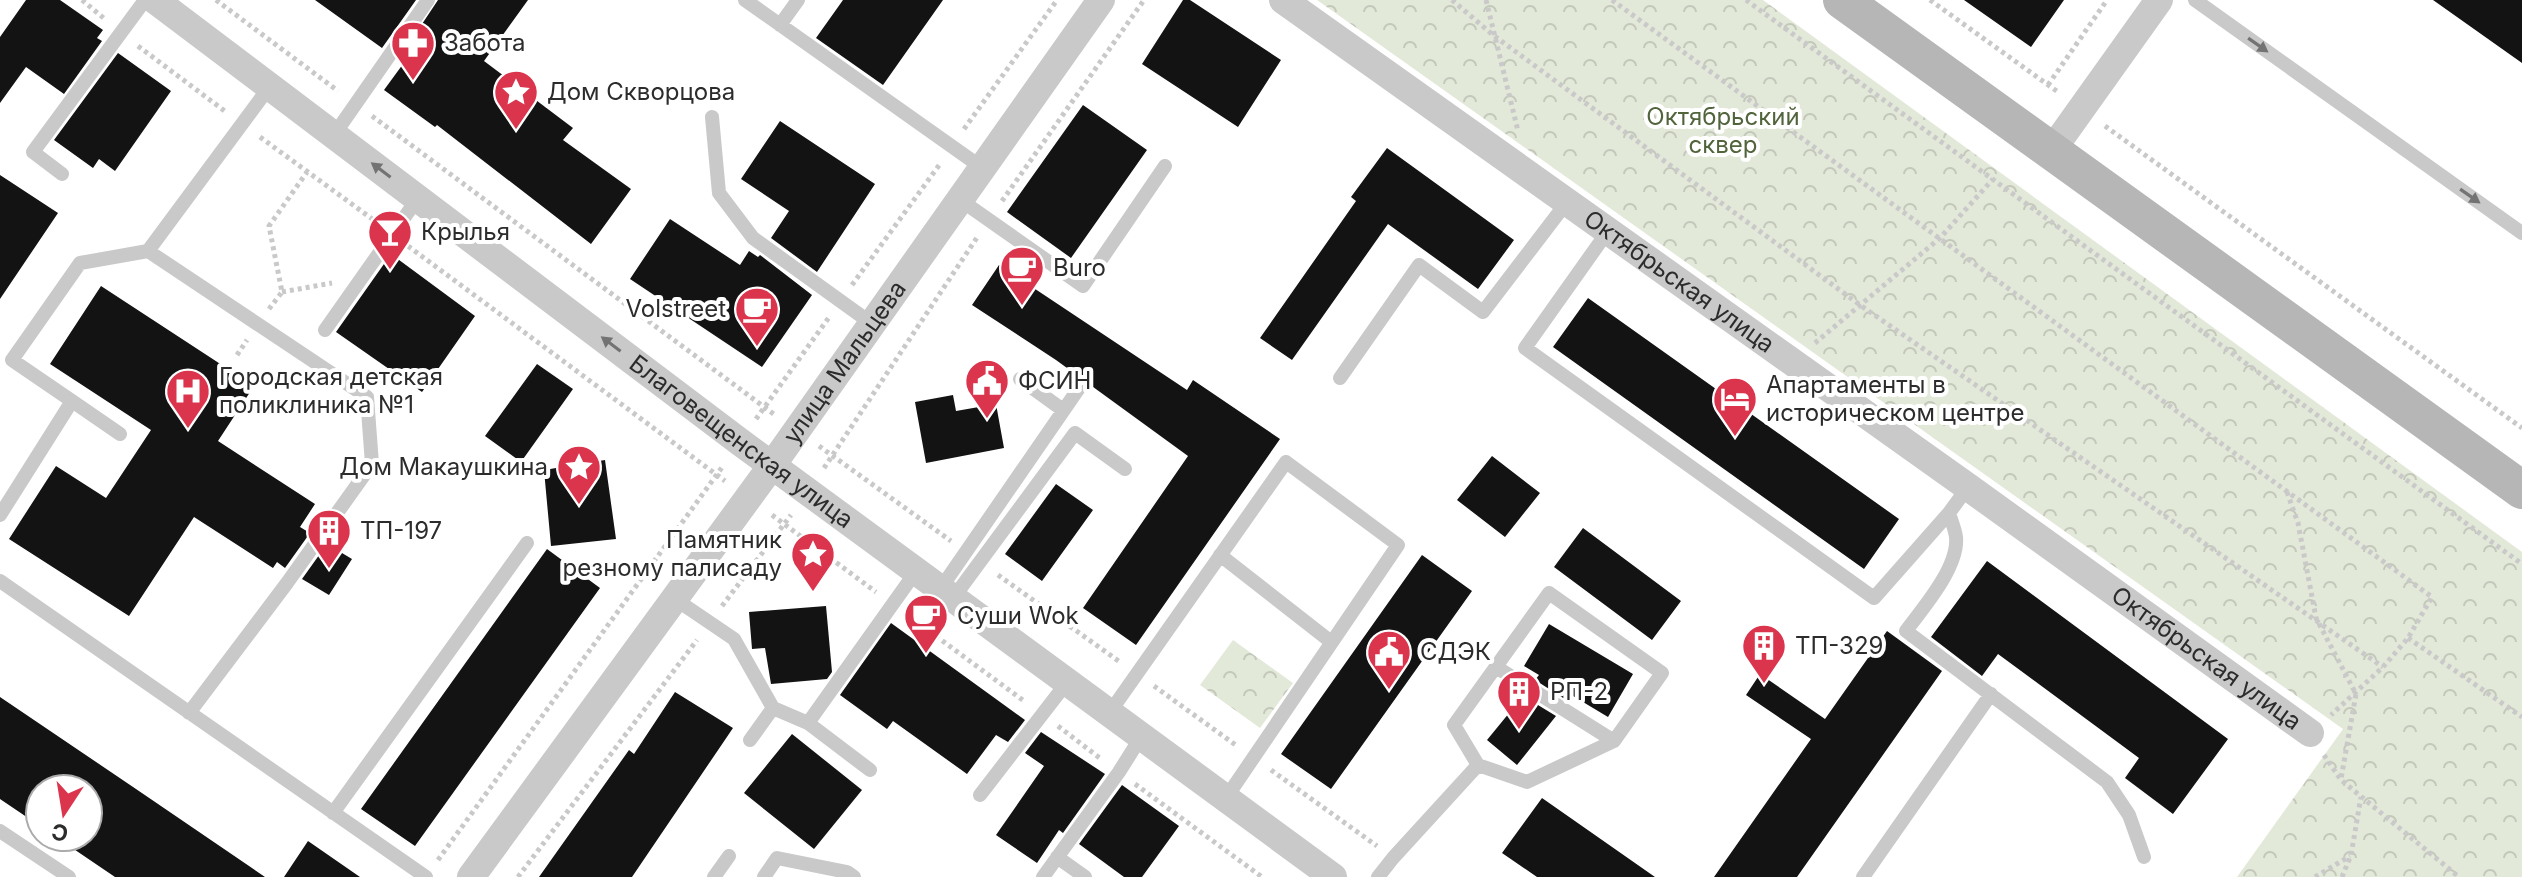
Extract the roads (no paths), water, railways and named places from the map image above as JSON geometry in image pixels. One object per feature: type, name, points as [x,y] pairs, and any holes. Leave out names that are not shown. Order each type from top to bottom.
[{"type":"main road","points":[[1842,0],[2522,490]]},
{"type":"street","name":"Благовещенская улица","points":[[155,0],[740,442],[1333,877]]},
{"type":"street","name":"улица Мальцева","points":[[471,877],[749,498],[1101,0]]},
{"type":"street","name":"Октябрьская улица","points":[[1283,0],[2310,733]]},
{"type":"street","points":[[2052,150],[2159,0]]},
{"type":"lane","points":[[62,174],[33,152],[145,0]]},
{"type":"lane","points":[[334,135],[428,0]]},
{"type":"lane","points":[[745,0],[981,167]]},
{"type":"lane","points":[[780,25],[798,0]]},
{"type":"lane","points":[[2195,0],[2522,233]]},
{"type":"lane","points":[[120,434],[6,356],[80,263],[148,251],[270,86]]},
{"type":"lane","points":[[712,117],[719,193],[753,238],[871,323]]},
{"type":"lane","points":[[959,199],[1083,286],[1165,166]]},
{"type":"lane","points":[[325,330],[418,198]]},
{"type":"lane","points":[[1340,378],[1419,265],[1483,312],[1567,202]]},
{"type":"lane","points":[[1608,231],[1525,348],[1874,598],[1968,487]]},
{"type":"lane","points":[[148,251],[367,397],[372,464],[189,713]]},
{"type":"lane","points":[[1020,379],[1063,410]]},
{"type":"lane","points":[[948,592],[1079,388]]},
{"type":"lane","points":[[0,515],[72,401]]},
{"type":"lane","points":[[948,592],[1075,433],[1125,469]]},
{"type":"lane","points":[[1110,712],[1286,462],[1398,545],[1226,798]]},
{"type":"lane","points":[[1949,513],[1957,539],[1951,560],[1943,580],[1906,631],[2107,782],[2129,815],[2144,857]]},
{"type":"lane","points":[[333,813],[527,543]]},
{"type":"lane","points":[[1220,555],[1330,641]]},
{"type":"lane","points":[[808,723],[917,570]]},
{"type":"lane","points":[[0,581],[426,877]]},
{"type":"lane","points":[[1549,593],[1662,673],[1614,741],[1527,782],[1478,765],[1454,725],[1549,593]]},
{"type":"lane","points":[[675,599],[734,639],[773,708],[808,723],[870,770]]},
{"type":"lane","points":[[1496,667],[1614,741]]},
{"type":"lane","points":[[980,795],[1068,681]]},
{"type":"lane","points":[[1863,877],[1991,694]]},
{"type":"lane","points":[[750,740],[773,708]]},
{"type":"lane","points":[[1043,877],[1141,737]]},
{"type":"lane","points":[[1378,877],[1478,765]]},
{"type":"lane","points":[[0,831],[69,877]]},
{"type":"lane","points":[[714,877],[729,856]]},
{"type":"lane","points":[[1057,857],[1085,877]]},
{"type":"lane","points":[[764,877],[777,858],[847,872],[854,877]]},
{"type":"place","name":"Забота","points":[[413,82]]},
{"type":"place","name":"Дом Скворцова","points":[[516,131]]},
{"type":"place","name":"Крылья","points":[[390,271]]},
{"type":"place","name":"Buro","points":[[1022,307]]},
{"type":"place","name":"Volstreet","points":[[757,348]]},
{"type":"place","name":"ФСИН","points":[[987,420]]},
{"type":"place","name":"Городская детская поликлиника №1","points":[[188,430]]},
{"type":"place","name":"Апартаменты в историческом центре","points":[[1735,438]]},
{"type":"place","name":"Дом Макаушкина","points":[[579,506]]},
{"type":"place","name":"ТП-197","points":[[329,570]]},
{"type":"place","name":"Памятник резному палисаду","points":[[813,593]]},
{"type":"place","name":"Суши Wok","points":[[926,655]]},
{"type":"place","name":"ТП-329","points":[[1764,685]]},
{"type":"place","name":"СДЭК","points":[[1389,691]]},
{"type":"place","name":"РП-2","points":[[1519,731]]},
{"type":"park label","name":"Октябрьский сквер","points":[[1723,131]]}]
